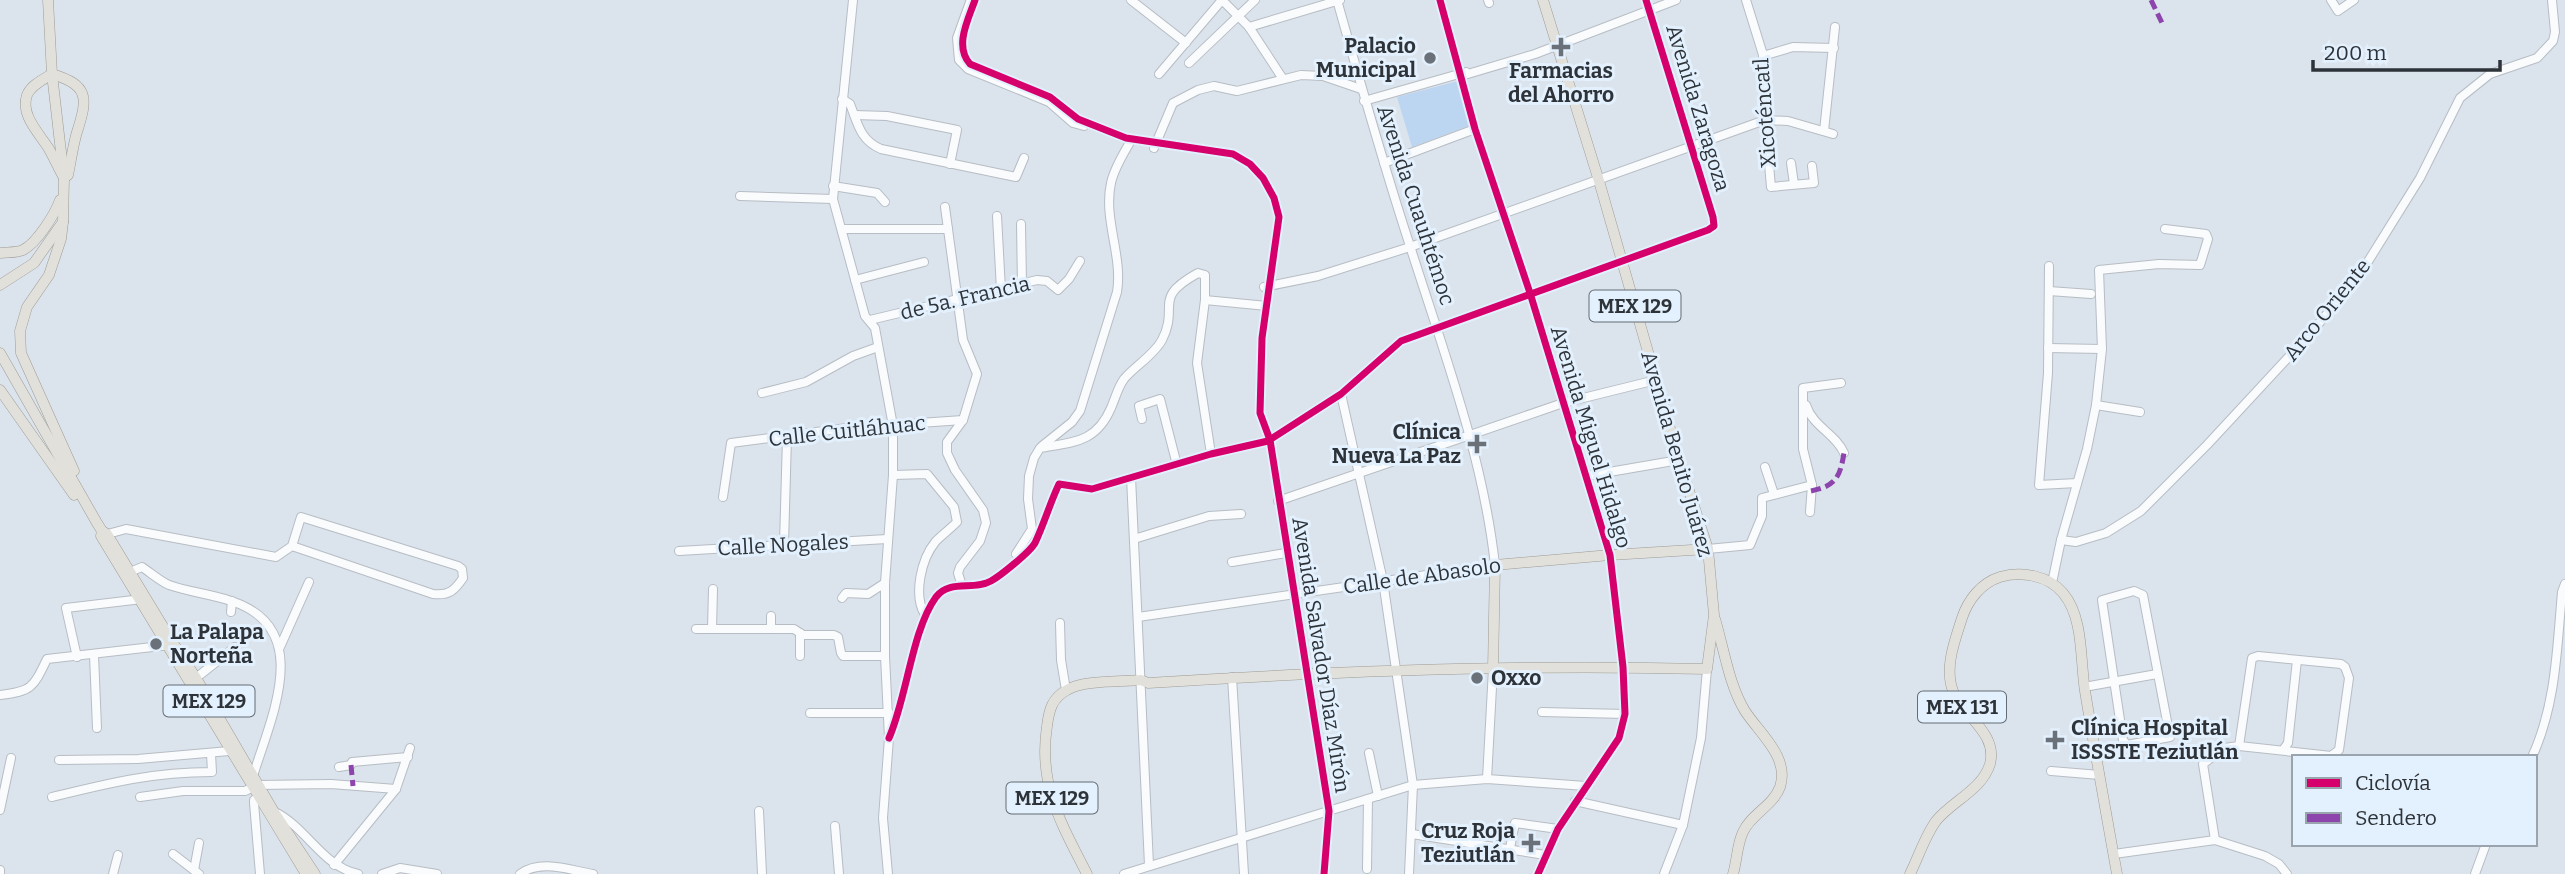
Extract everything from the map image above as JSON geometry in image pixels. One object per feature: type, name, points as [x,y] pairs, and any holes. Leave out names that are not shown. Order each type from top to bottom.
[{"type":"main road","points":[[48,0],[52,74],[64,184],[63,222],[61,239],[49,275],[27,307],[20,331],[21,353],[102,531]]},
{"type":"main road","name":"Avenida Benito Juárez","points":[[1543,0],[1599,181],[1679,460],[1708,549],[1714,615],[1707,669]]},
{"type":"main road","points":[[0,253],[22,250],[39,234],[57,211],[68,175],[77,133],[85,112],[84,95],[71,80],[52,74],[36,84],[27,94],[27,110],[30,122],[49,150],[64,184]]},
{"type":"main road","points":[[0,285],[34,263],[63,222]]},
{"type":"main road","name":"MEX 129","points":[[0,353],[229,751],[315,874]]},
{"type":"main road","points":[[0,390],[102,531]]},
{"type":"main road","name":"MEX 129","points":[[102,531],[130,572],[142,599]]},
{"type":"main road","name":"Calle de Abasolo","points":[[1495,565],[1708,549]]},
{"type":"main road","name":"Avenida Cuauhtémoc","points":[[1493,669],[1495,565]]},
{"type":"main road","name":"MEX 131","points":[[1910,874],[1936,822],[1982,780],[1990,764],[1992,748],[1987,738],[1960,704],[1952,689],[1950,671],[1953,646],[1963,614],[1972,598],[1987,582],[1995,579],[2031,574],[2052,583]]},
{"type":"main road","points":[[2052,583],[2070,604],[2076,624],[2084,687],[2118,874]]},
{"type":"main road","points":[[1714,615],[1744,710],[1774,749],[1782,774],[1780,787],[1770,803],[1752,819],[1743,832],[1733,874]]},
{"type":"main road","name":"MEX 129","points":[[170,645],[196,678],[306,874]]},
{"type":"main road","points":[[1066,690],[1231,677],[1493,669],[1707,669]]},
{"type":"main road","name":"MEX 129","points":[[1078,689],[1058,706],[1053,720],[1051,766],[1061,813],[1094,874]]},
{"type":"main road","name":"MEX 129","points":[[1066,690],[1053,701],[1045,742],[1044,767],[1056,814],[1087,874]]},
{"type":"street","points":[[853,0],[833,198],[865,316],[874,328],[893,426],[893,475],[885,583],[889,738],[883,818],[888,874]]},
{"type":"street","points":[[973,0],[957,38],[956,51],[958,60],[968,69],[1049,102],[1073,123],[1129,144],[1155,146]]},
{"type":"street","points":[[973,0],[960,47],[970,64],[1050,97],[1078,119],[1155,146]]},
{"type":"street","points":[[1131,0],[1186,43]]},
{"type":"street","points":[[1159,74],[1223,0],[1250,27],[1283,79]]},
{"type":"street","points":[[1189,64],[1255,0]]},
{"type":"street","points":[[1250,27],[1338,0]]},
{"type":"street","name":"Avenida Cuauhtémoc","points":[[1338,0],[1364,101],[1437,327],[1468,435],[1490,521],[1495,565]]},
{"type":"street","name":"Avenida Miguel Hidalgo","points":[[1440,0],[1475,129],[1530,293],[1610,555],[1623,667],[1625,714],[1619,738],[1575,801],[1538,874]]},
{"type":"street","name":"Avenida Zaragoza","points":[[1622,263],[1714,226],[1646,0]]},
{"type":"street","points":[[1364,101],[1461,75],[1556,45],[1676,0]]},
{"type":"street","name":"Xicoténcatl","points":[[1746,0],[1764,57],[1765,120],[1771,187],[1794,184]]},
{"type":"street","points":[[2331,0],[2338,12],[2354,0]]},
{"type":"street","name":"Arco Oriente","points":[[2061,540],[2076,542],[2106,533],[2141,511],[2207,445],[2309,335],[2359,276],[2420,178],[2460,97],[2490,74],[2537,58],[2553,41],[2555,32],[2552,0]]},
{"type":"street","points":[[1266,287],[1318,276],[1410,247],[1765,120],[1787,121],[1826,132],[1833,49],[1793,48],[1764,57]]},
{"type":"street","points":[[1155,146],[1173,103],[1198,90],[1214,86],[1237,91],[1301,75],[1323,76],[1361,89]]},
{"type":"street","points":[[842,99],[850,104],[862,135],[872,145],[896,153],[1016,177],[1024,158]]},
{"type":"street","points":[[855,115],[887,116],[957,130],[950,164]]},
{"type":"street","points":[[1384,163],[1475,129]]},
{"type":"street","points":[[990,582],[1022,548],[1032,529],[1028,499],[1029,476],[1034,458],[1040,448],[1072,422],[1080,411],[1117,292],[1119,276],[1109,194],[1114,172],[1129,144]]},
{"type":"street","name":"Avenida Salvador Díaz Mirón","points":[[1155,146],[1233,154],[1250,164],[1263,178],[1274,198],[1279,217],[1266,287],[1260,413],[1269,441],[1329,811],[1324,874]]},
{"type":"street","points":[[1791,163],[1794,184],[1814,183],[1812,166]]},
{"type":"street","points":[[833,186],[877,193],[885,202]]},
{"type":"street","points":[[740,196],[833,198]]},
{"type":"street","points":[[944,207],[962,340],[977,374],[963,420],[947,442],[947,453],[955,470],[983,510],[986,523],[980,541],[960,567],[958,573],[961,586]]},
{"type":"street","points":[[997,216],[1001,290]]},
{"type":"street","points":[[1021,224],[1022,285]]},
{"type":"street","points":[[842,229],[948,229]]},
{"type":"street","points":[[2052,583],[2096,405],[2102,349],[2099,270],[2159,264],[2200,265],[2208,239],[2206,234],[2165,229]]},
{"type":"street","name":"de 5a. Francia","points":[[870,320],[1037,281],[1047,281],[1058,290],[1069,279],[1080,261]]},
{"type":"street","points":[[855,280],[924,262]]},
{"type":"street","points":[[889,738],[897,720],[925,615],[937,595],[946,587],[990,582],[1033,545],[1046,509],[1059,484],[1092,489],[1211,454],[1269,441],[1341,394],[1401,341],[1530,293],[1622,263]]},
{"type":"street","points":[[2049,266],[2048,348],[2039,485],[2077,483]]},
{"type":"street","points":[[1040,448],[1086,439],[1097,430],[1110,412],[1122,381],[1161,342],[1167,326],[1169,298],[1177,285],[1198,274],[1205,275],[1205,300],[1197,363],[1211,454]]},
{"type":"street","points":[[2049,291],[2091,294]]},
{"type":"street","points":[[1205,300],[1265,306]]},
{"type":"street","points":[[762,393],[806,382],[853,356],[878,346]]},
{"type":"street","points":[[2048,348],[2102,349]]},
{"type":"street","points":[[1278,500],[1563,403],[1656,380]]},
{"type":"street","points":[[1810,512],[1812,485],[1803,449],[1803,388],[1842,383]]},
{"type":"street","points":[[1341,394],[1383,581],[1413,786],[1409,874]]},
{"type":"street","points":[[1142,419],[1139,406],[1160,399],[1177,465]]},
{"type":"street","points":[[1805,402],[1816,424],[1839,441],[1844,453]]},
{"type":"street","points":[[2096,405],[2140,412]]},
{"type":"street","name":"Calle Cuitláhuac","points":[[723,497],[731,443],[847,428],[963,420]]},
{"type":"street","points":[[784,544],[787,437]]},
{"type":"street","points":[[1586,476],[1679,460]]},
{"type":"street","points":[[1765,467],[1774,494]]},
{"type":"street","points":[[893,475],[927,474],[954,507],[957,522],[935,542],[922,574],[919,593],[925,615]]},
{"type":"street","points":[[1131,477],[1144,683],[1149,865]]},
{"type":"street","points":[[1708,549],[1750,545],[1762,516],[1762,498],[1812,485]]},
{"type":"street","points":[[1134,539],[1209,516],[1241,514]]},
{"type":"street","points":[[102,531],[126,529],[276,557],[292,546],[301,517],[458,566],[462,569],[464,578],[455,590],[444,596],[433,594],[292,546]]},
{"type":"street","name":"Calle Nogales","points":[[679,551],[887,539]]},
{"type":"street","points":[[1232,562],[1286,553]]},
{"type":"street","name":"Calle de Abasolo","points":[[1138,617],[1495,565]]},
{"type":"street","points":[[130,572],[142,567],[166,584],[232,601],[256,611],[271,629],[280,647],[281,682],[254,803],[260,874]]},
{"type":"street","points":[[280,647],[309,582]]},
{"type":"street","points":[[842,598],[846,593],[869,594],[885,583]]},
{"type":"street","points":[[2533,755],[2541,737],[2553,692],[2565,584]]},
{"type":"street","points":[[712,629],[713,589]]},
{"type":"street","points":[[2139,591],[2143,596],[2157,674],[2170,737],[2127,745],[2123,740],[2102,600],[2139,591]]},
{"type":"street","points":[[77,657],[66,608],[142,599]]},
{"type":"street","points":[[231,612],[232,601]]},
{"type":"street","points":[[771,616],[771,629]]},
{"type":"street","points":[[1059,623],[1060,660],[1066,690]]},
{"type":"street","points":[[696,629],[794,629],[803,635],[838,637],[843,656],[885,656]]},
{"type":"street","points":[[800,633],[800,656]]},
{"type":"street","points":[[0,695],[27,691],[34,685],[47,659],[170,645]]},
{"type":"street","points":[[196,678],[235,647]]},
{"type":"street","points":[[94,654],[97,728]]},
{"type":"street","points":[[2239,746],[2252,657],[2341,664],[2349,678],[2339,750],[2332,755]]},
{"type":"street","points":[[2283,750],[2288,743],[2297,660]]},
{"type":"street","name":"Avenida Cuauhtémoc","points":[[1487,779],[1493,669]]},
{"type":"street","name":"Avenida Benito Juárez","points":[[1664,874],[1683,825],[1701,738],[1707,669]]},
{"type":"street","points":[[2084,687],[2157,674]]},
{"type":"street","points":[[1231,677],[1244,874]]},
{"type":"street","points":[[1542,712],[1625,714]]},
{"type":"street","points":[[810,713],[889,713]]},
{"type":"street","points":[[2215,840],[2203,764],[2224,748],[2239,746],[2323,755]]},
{"type":"street","points":[[59,760],[181,757],[229,751]]},
{"type":"street","points":[[334,865],[396,789],[409,752],[339,767]]},
{"type":"street","points":[[1369,753],[1378,796]]},
{"type":"street","points":[[52,797],[124,779],[179,772],[212,772],[211,754]]},
{"type":"street","points":[[179,772],[181,757]]},
{"type":"street","points":[[0,810],[11,758]]},
{"type":"street","points":[[124,779],[138,759]]},
{"type":"street","points":[[2052,771],[2099,775]]},
{"type":"street","points":[[1124,874],[1413,786],[1487,779],[1586,786]]},
{"type":"street","points":[[140,797],[183,791],[245,791],[331,784],[396,789]]},
{"type":"street","points":[[1367,869],[1368,799]]},
{"type":"street","points":[[1575,801],[1683,825]]},
{"type":"street","points":[[759,811],[762,874]]},
{"type":"street","points":[[274,812],[287,818],[334,865],[358,874]]},
{"type":"street","points":[[1511,852],[1516,824],[1558,830]]},
{"type":"street","points":[[835,826],[839,874]]},
{"type":"street","points":[[1412,836],[1545,857]]},
{"type":"street","points":[[2114,854],[2215,840],[2265,856],[2279,864],[2287,874]]},
{"type":"street","points":[[196,872],[199,843]]},
{"type":"street","points":[[2475,874],[2485,846]]},
{"type":"street","points":[[173,854],[196,872]]},
{"type":"street","points":[[113,874],[118,855]]},
{"type":"street","points":[[520,874],[529,867],[540,865],[593,874]]},
{"type":"street","points":[[382,874],[400,868],[437,874]]},
{"type":"shaded area","points":[[1458,81],[1471,125],[1412,147],[1397,97]]},
{"type":"marked path","points":[[2151,0],[2163,25]]},
{"type":"marked path","points":[[1811,491],[1826,486],[1835,479],[1844,453]]},
{"type":"marked path","points":[[351,765],[353,786]]},
{"type":"cycle path","points":[[975,0],[963,41],[965,57],[970,64],[1050,97],[1078,119],[1126,138],[1233,154],[1250,164],[1263,178],[1274,198],[1279,217],[1262,338],[1260,413],[1270,440],[1329,811],[1324,874]]},
{"type":"cycle path","points":[[1440,0],[1475,129],[1530,293],[1610,555],[1623,667],[1625,714],[1619,738],[1558,829],[1538,874]]},
{"type":"cycle path","points":[[889,738],[901,703],[915,645],[936,597],[948,588],[991,581],[1021,558],[1035,543],[1059,484],[1092,489],[1211,454],[1268,441],[1341,394],[1401,341],[1714,226],[1646,0]]},
{"type":"place","name":"Farmacias del Ahorro","points":[[1561,47]]},
{"type":"place","name":"Palacio Municipal","points":[[1430,58]]},
{"type":"place","name":"Clínica Nueva La Paz","points":[[1477,444]]},
{"type":"place","name":"La Palapa Norteña","points":[[156,644]]},
{"type":"place","name":"Oxxo","points":[[1477,678]]},
{"type":"place","name":"Clínica Hospital ISSSTE Teziutlán","points":[[2055,740]]},
{"type":"place","name":"Cruz Roja Teziutlán","points":[[1531,843]]}]
